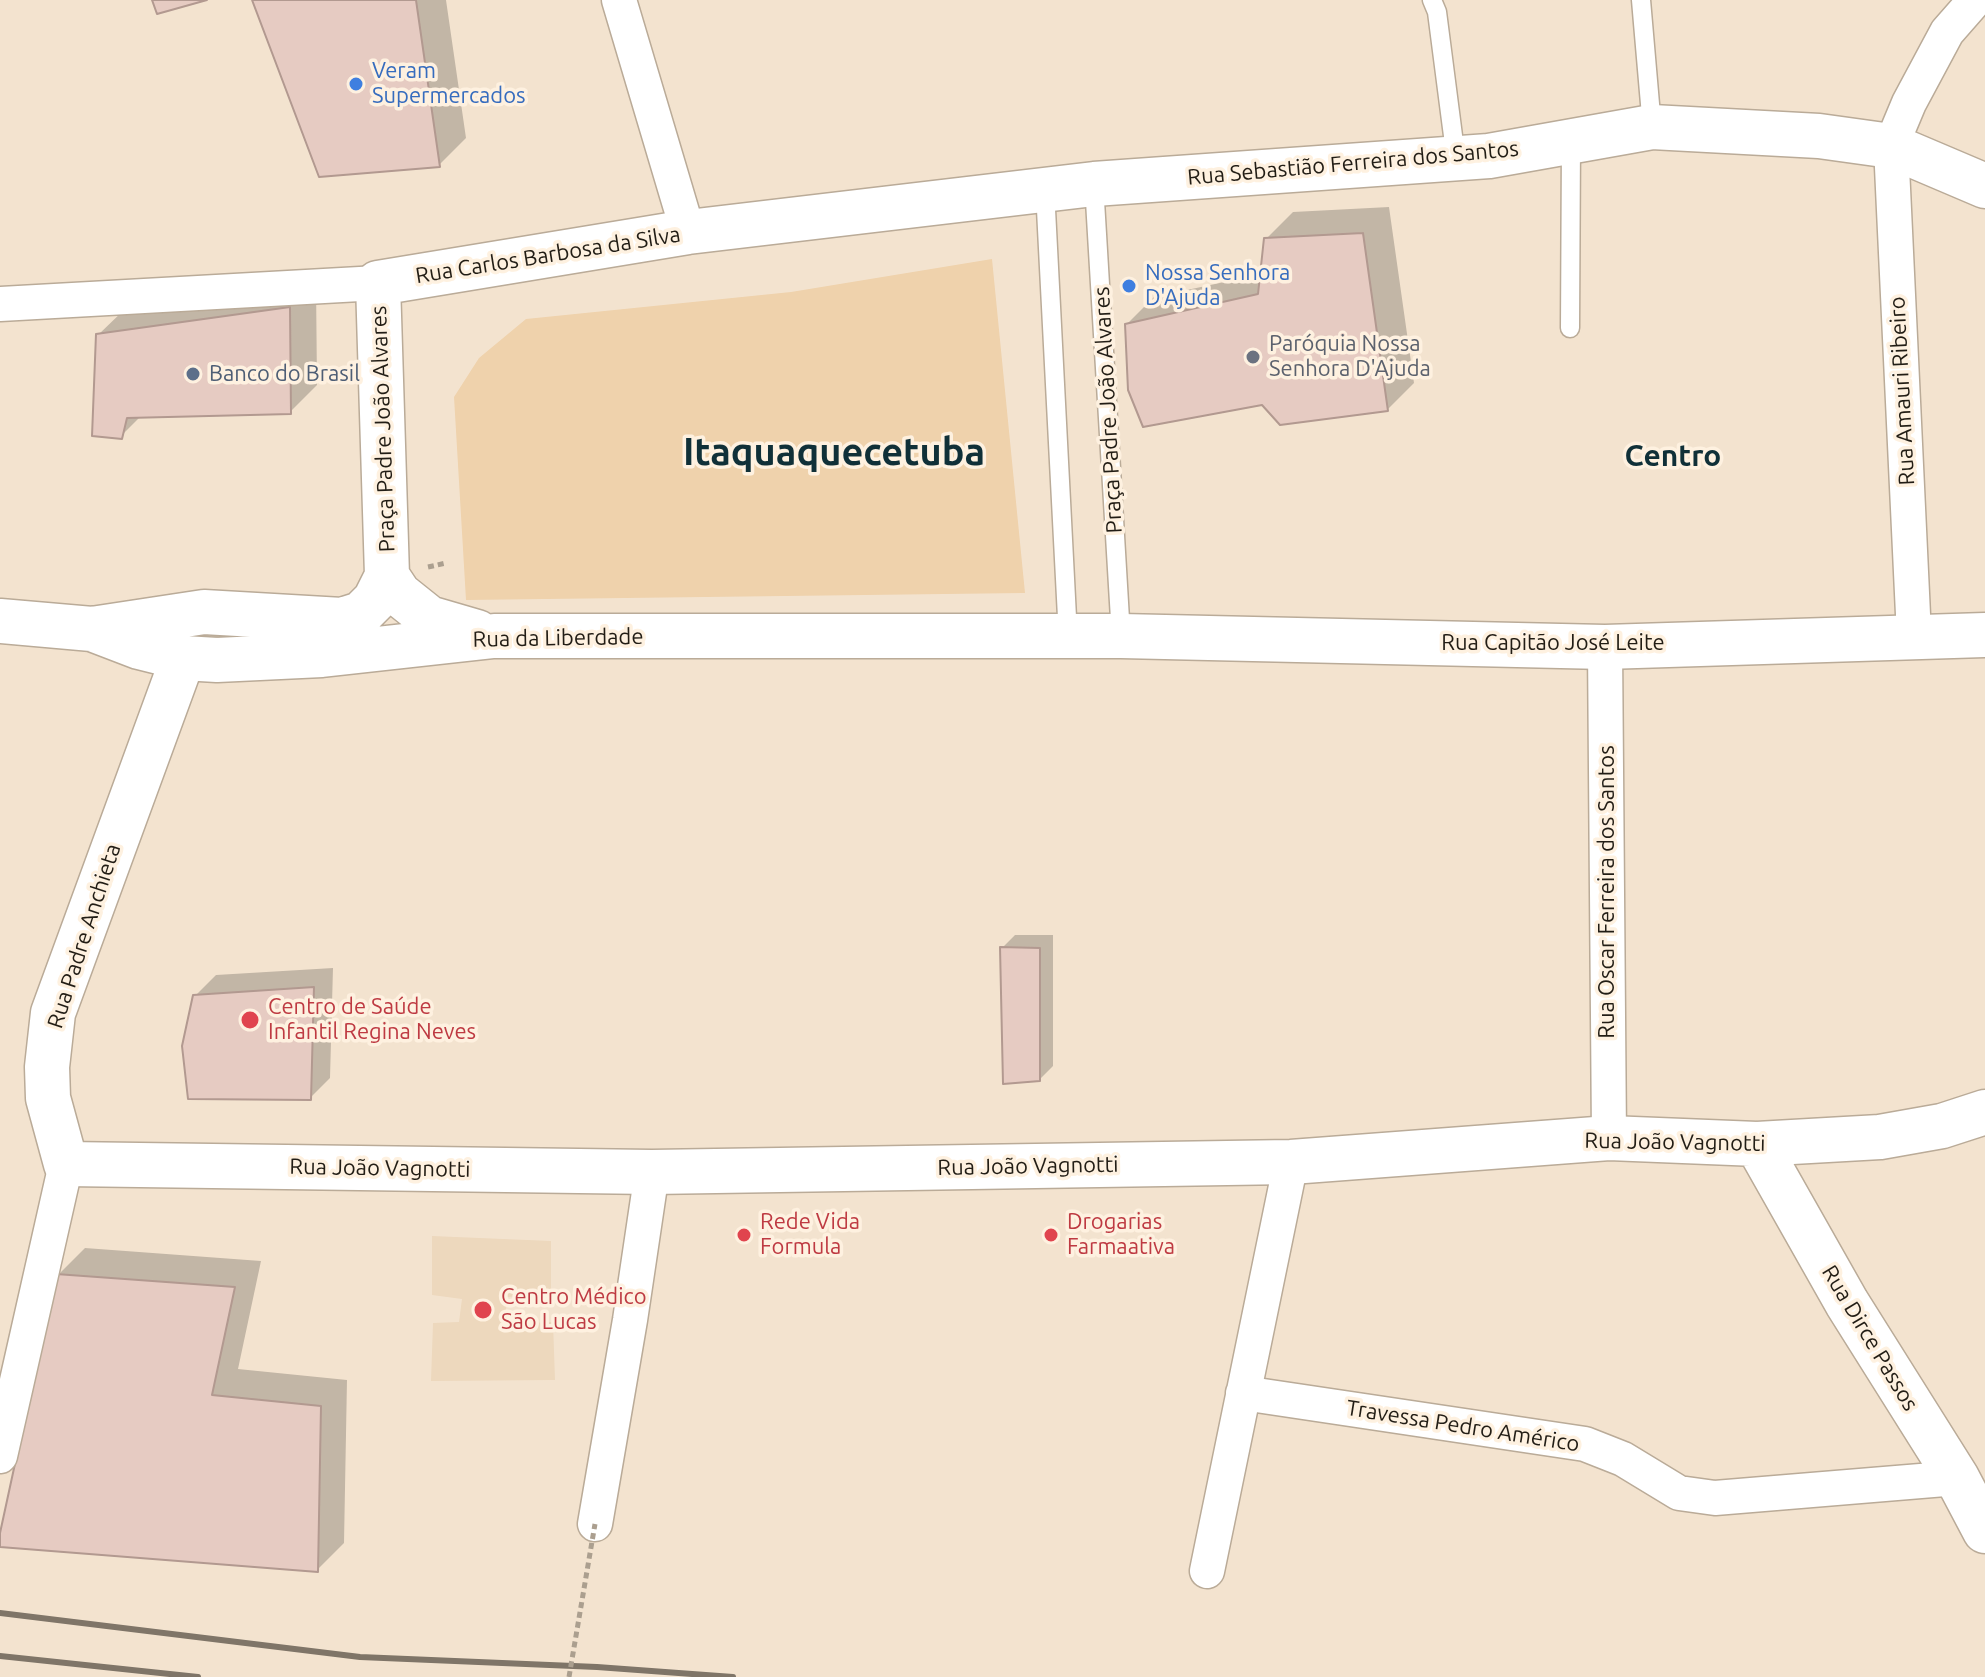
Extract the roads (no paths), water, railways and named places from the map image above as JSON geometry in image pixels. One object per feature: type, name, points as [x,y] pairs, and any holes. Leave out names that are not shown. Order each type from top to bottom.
[{"type":"main road","name":"Rua Sebastião Ferreira dos Santos","points":[[1094,184],[1489,156],[1652,127],[1819,136],[1891,146],[1985,186]]},
{"type":"main road","name":"Rua Carlos Barbosa da Silva","points":[[378,283],[688,232],[1094,184]]},
{"type":"main road","name":"Praça Padre João Alvares","points":[[92,629],[204,612],[342,620],[361,614],[375,600],[387,576],[378,283]]},
{"type":"main road","name":"Praça Padre João Alvares","points":[[387,576],[399,594],[429,618],[494,636]]},
{"type":"main road","points":[[183,658],[197,643],[217,634],[291,631],[314,619]]},
{"type":"main road","name":"Rua da Liberdade","points":[[0,621],[92,629],[139,647],[183,658],[264,660],[494,636],[1121,636]]},
{"type":"main road","name":"Rua Capitão José Leite","points":[[1121,636],[1605,647],[1985,635]]},
{"type":"main road","name":"Rua Padre Anchieta","points":[[66,1164],[48,1098],[47,1067],[53,1013],[183,658]]},
{"type":"main road","name":"Rua João Vagnotti","points":[[66,1164],[652,1172],[1291,1162],[1609,1138],[1757,1144],[1880,1137],[1942,1126],[1985,1112]]},
{"type":"main road","name":"Rua Dirce Passos","points":[[1757,1144],[1847,1303],[1957,1478],[1985,1531]]},
{"type":"street","points":[[619,0],[688,232]]},
{"type":"street","points":[[1891,146],[1909,103],[1947,32],[1975,0]]},
{"type":"street","name":"Rua Amauri Ribeiro","points":[[1891,146],[1914,636]]},
{"type":"street","name":"Rua Carlos Barbosa da Silva","points":[[0,304],[378,283]]},
{"type":"street","name":"Rua Oscar Ferreira dos Santos","points":[[1605,647],[1609,1138]]},
{"type":"street","points":[[1207,1571],[1291,1162]]},
{"type":"street","name":"Rua Padre Anchieta","points":[[0,1456],[12,1346],[66,1164]]},
{"type":"street","points":[[595,1524],[652,1172]]},
{"type":"street","name":"Travessa Pedro Américo","points":[[1243,1393],[1585,1444],[1623,1459],[1679,1493],[1715,1498],[1957,1478]]},
{"type":"lane","points":[[1432,0],[1437,12],[1456,159]]},
{"type":"lane","points":[[1641,0],[1652,127]]},
{"type":"lane","points":[[1570,328],[1571,141]]},
{"type":"lane","name":"Praça Padre João Alvares","points":[[1094,184],[1121,636]]},
{"type":"lane","points":[[1045,190],[1068,637]]},
{"type":"railway","points":[[0,1613],[360,1657],[597,1667],[733,1677]]},
{"type":"railway","points":[[0,1656],[198,1677]]},
{"type":"place","name":"Veram Supermercados","points":[[356,84]]},
{"type":"place","name":"Nossa Senhora D'Ajuda","points":[[1129,286]]},
{"type":"place","name":"Paróquia Nossa Senhora D'Ajuda","points":[[1253,357]]},
{"type":"place","name":"Banco do Brasil","points":[[193,374]]},
{"type":"place","name":"Centro de Saúde Infantil Regina Neves","points":[[250,1020]]},
{"type":"place","name":"Rede Vida Formula","points":[[744,1235]]},
{"type":"place","name":"Drogarias Farmaativa","points":[[1051,1235]]},
{"type":"place","name":"Centro Médico São Lucas","points":[[483,1310]]},
{"type":"district","name":"Itaquaquecetuba","points":[[834,452]]},
{"type":"district","name":"Centro","points":[[1673,456]]}]
